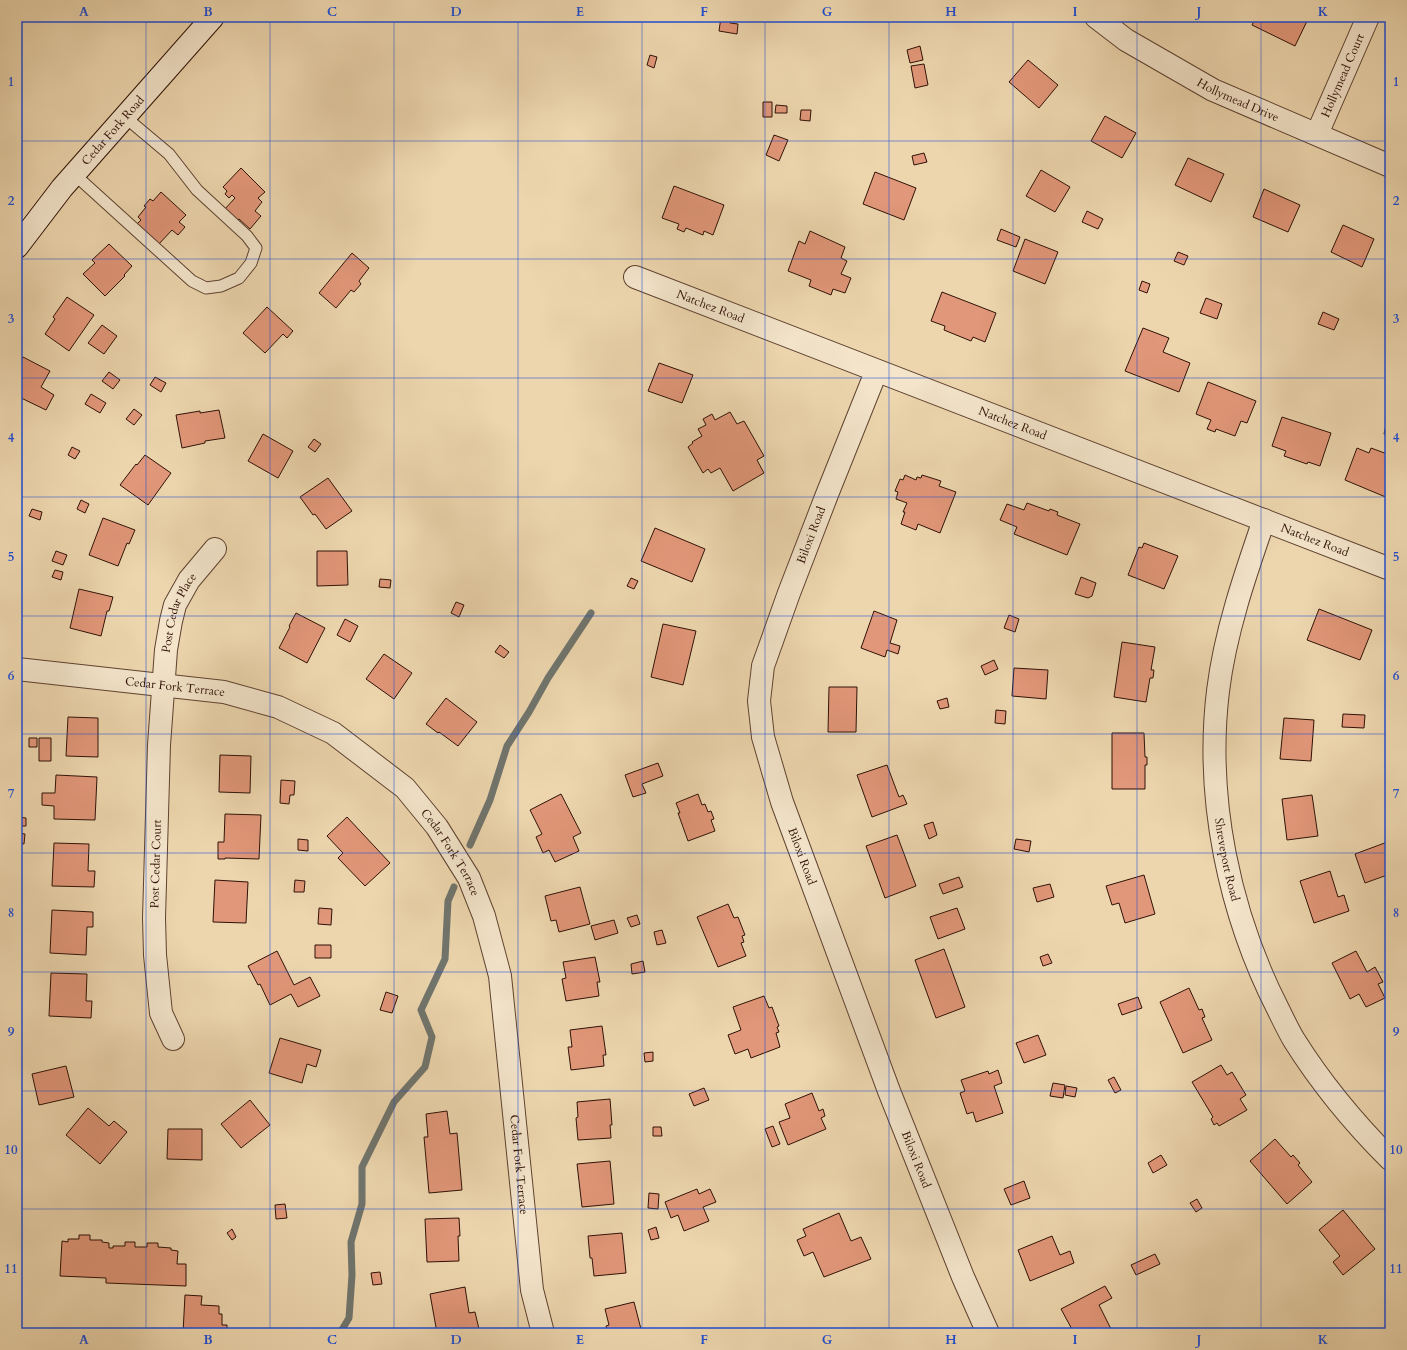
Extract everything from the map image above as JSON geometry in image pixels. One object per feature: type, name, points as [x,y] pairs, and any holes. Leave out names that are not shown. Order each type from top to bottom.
[{"type":"street","name":"Cedar Fork Road","points":[[17,247],[62,188],[213,17]]},
{"type":"street","name":"Hollymead Drive","points":[[1096,17],[1126,40],[1213,90],[1390,166]]},
{"type":"street","name":"Hollymead Court","points":[[1317,134],[1368,17]]},
{"type":"street","name":"Natchez Road","points":[[635,277],[876,372],[1390,569]]},
{"type":"street","name":"Biloxi Road","points":[[876,372],[815,526],[763,666],[759,701],[763,737],[782,802],[886,1084],[963,1278],[988,1333]]},
{"type":"street","name":"Shreveport Road","points":[[1264,520],[1246,571],[1232,623],[1218,691],[1214,739],[1216,788],[1221,836],[1235,898],[1246,937],[1263,980],[1290,1032],[1332,1094],[1368,1137],[1390,1159]]},
{"type":"street","name":"Post Cedar Place","points":[[164,685],[166,650],[170,621],[175,605],[189,580],[216,549]]},
{"type":"street","name":"Cedar Fork Terrace","points":[[17,668],[224,692],[278,707],[333,733],[405,788],[437,827],[469,878],[484,916],[500,976],[532,1290],[543,1333]]},
{"type":"street","name":"Post Cedar Court","points":[[164,685],[159,746],[154,918],[161,1013],[174,1039]]},
{"type":"lane","points":[[74,174],[192,281],[206,288],[221,286],[239,278],[251,263],[256,248],[247,236],[197,190],[169,154],[125,117]]},
{"type":"building","points":[[721,17],[731,17],[730,23],[738,24],[737,34],[719,31]]},
{"type":"building","points":[[821,17],[862,17],[822,20]]},
{"type":"building","points":[[1256,17],[1305,17],[1308,19],[1295,46],[1252,25]]},
{"type":"building","points":[[920,46],[923,60],[910,63],[907,50]]},
{"type":"building","points":[[650,55],[657,57],[654,68],[647,65]]},
{"type":"building","points":[[1028,60],[1058,85],[1039,108],[1009,82]]},
{"type":"building","points":[[924,64],[928,85],[915,88],[911,66]]},
{"type":"building","points":[[763,102],[772,102],[772,117],[763,117]]},
{"type":"building","points":[[776,105],[787,106],[787,113],[775,113]]},
{"type":"building","points":[[801,110],[811,110],[810,121],[800,120]]},
{"type":"building","points":[[1105,116],[1136,133],[1122,158],[1091,141]]},
{"type":"building","points":[[774,135],[788,140],[779,161],[766,155]]},
{"type":"building","points":[[924,153],[927,162],[914,165],[912,156]]},
{"type":"building","points":[[1188,158],[1224,174],[1211,202],[1175,185]]},
{"type":"building","points":[[241,168],[265,192],[258,198],[262,202],[255,211],[261,216],[250,229],[239,219],[236,221],[224,210],[235,198],[232,195],[229,198],[225,194],[227,191],[223,187]]},
{"type":"building","points":[[1041,170],[1070,187],[1055,212],[1026,196]]},
{"type":"building","points":[[875,172],[916,188],[904,220],[863,204]]},
{"type":"building","points":[[674,186],[724,205],[713,235],[704,231],[703,235],[686,228],[684,232],[677,229],[679,224],[662,218]]},
{"type":"building","points":[[1264,189],[1300,205],[1288,232],[1253,217]]},
{"type":"building","points":[[161,192],[186,215],[179,222],[185,227],[178,235],[172,230],[158,245],[136,225],[141,220],[138,217],[146,207],[144,206],[150,199],[153,201]]},
{"type":"building","points":[[1087,211],[1103,219],[1098,229],[1082,222]]},
{"type":"building","points":[[1343,225],[1374,239],[1362,267],[1331,252]]},
{"type":"building","points":[[1001,229],[1020,237],[1016,247],[997,240]]},
{"type":"building","points":[[810,231],[845,247],[841,258],[847,261],[841,274],[851,278],[845,293],[833,289],[831,295],[809,286],[811,280],[788,271],[799,241],[805,244]]},
{"type":"building","points":[[1025,239],[1058,252],[1045,284],[1013,271]]},
{"type":"building","points":[[109,244],[132,266],[124,275],[125,276],[105,296],[83,274],[95,263],[92,260]]},
{"type":"building","points":[[1178,252],[1188,256],[1184,265],[1174,261]]},
{"type":"building","points":[[352,253],[369,268],[359,281],[361,284],[354,292],[351,290],[336,308],[319,293]]},
{"type":"building","points":[[1142,281],[1150,284],[1147,293],[1139,290]]},
{"type":"building","points":[[942,292],[996,313],[985,342],[973,337],[971,341],[944,330],[945,326],[931,321]]},
{"type":"building","points":[[67,297],[94,315],[69,351],[45,334],[55,319],[53,317]]},
{"type":"building","points":[[1206,298],[1222,304],[1217,319],[1200,313]]},
{"type":"building","points":[[267,307],[293,331],[287,338],[283,334],[265,353],[243,333]]},
{"type":"building","points":[[1323,312],[1339,319],[1334,330],[1318,324]]},
{"type":"building","points":[[102,325],[117,336],[104,354],[88,343]]},
{"type":"building","points":[[1143,328],[1169,338],[1163,352],[1190,363],[1179,392],[1125,371]]},
{"type":"building","points":[[23,357],[50,371],[41,387],[54,395],[46,410],[17,396],[17,369]]},
{"type":"building","points":[[659,363],[693,375],[682,403],[648,391]]},
{"type":"building","points":[[109,372],[120,380],[113,389],[102,381]]},
{"type":"building","points":[[155,377],[166,383],[161,392],[150,385]]},
{"type":"building","points":[[1208,382],[1256,401],[1247,423],[1241,421],[1235,436],[1216,429],[1215,432],[1207,429],[1211,420],[1196,414]]},
{"type":"building","points":[[91,394],[106,403],[100,413],[85,404]]},
{"type":"building","points":[[134,409],[142,415],[134,425],[126,419]]},
{"type":"building","points":[[219,410],[225,438],[205,441],[205,443],[182,448],[176,415],[200,411],[200,413]]},
{"type":"building","points":[[730,412],[737,424],[744,421],[764,456],[757,460],[764,473],[733,491],[720,468],[711,473],[708,469],[703,473],[688,447],[693,443],[692,442],[702,436],[698,429],[706,425],[703,419],[712,414],[715,420]]},
{"type":"building","points":[[1282,417],[1331,433],[1320,466],[1308,462],[1307,464],[1284,456],[1286,451],[1272,446]]},
{"type":"building","points":[[1386,425],[1390,426],[1390,435],[1384,434]]},
{"type":"building","points":[[263,434],[293,451],[278,478],[248,461]]},
{"type":"building","points":[[314,439],[321,444],[315,452],[308,447]]},
{"type":"building","points":[[72,447],[80,451],[75,459],[68,455]]},
{"type":"building","points":[[1357,448],[1369,453],[1371,448],[1390,455],[1390,494],[1388,498],[1345,480]]},
{"type":"building","points":[[145,455],[171,473],[148,505],[120,485]]},
{"type":"building","points":[[905,475],[916,480],[917,477],[921,478],[922,475],[941,481],[939,486],[956,492],[940,533],[918,524],[916,530],[901,524],[905,512],[903,512],[907,503],[896,499],[898,492],[895,491],[900,479],[903,480]]},
{"type":"building","points":[[328,478],[352,511],[326,529],[315,514],[313,515],[300,497]]},
{"type":"building","points":[[81,500],[89,504],[85,513],[77,509]]},
{"type":"building","points":[[1027,503],[1049,511],[1050,509],[1058,512],[1057,515],[1080,524],[1067,555],[1014,534],[1017,527],[1000,520],[1007,504],[1024,510]]},
{"type":"building","points":[[32,509],[42,512],[40,520],[29,516]]},
{"type":"building","points":[[103,518],[135,530],[129,544],[127,543],[118,566],[89,555]]},
{"type":"building","points":[[655,528],[705,549],[692,582],[641,561]]},
{"type":"building","points":[[1144,543],[1178,556],[1164,589],[1128,575],[1139,547],[1142,548]]},
{"type":"building","points":[[56,551],[67,555],[63,565],[52,561]]},
{"type":"building","points":[[317,551],[347,551],[348,585],[317,586]]},
{"type":"building","points":[[55,570],[63,572],[61,580],[52,577]]},
{"type":"building","points":[[1081,577],[1096,583],[1092,596],[1088,598],[1075,594]]},
{"type":"building","points":[[631,578],[638,581],[634,589],[627,586]]},
{"type":"building","points":[[380,579],[391,580],[390,588],[379,587]]},
{"type":"building","points":[[79,589],[113,597],[109,611],[107,611],[101,636],[70,628]]},
{"type":"building","points":[[456,602],[464,605],[459,617],[451,613]]},
{"type":"building","points":[[1319,609],[1372,630],[1360,660],[1307,640]]},
{"type":"building","points":[[874,611],[897,620],[890,643],[900,646],[898,654],[887,650],[885,657],[861,648]]},
{"type":"building","points":[[296,613],[325,628],[307,663],[279,648]]},
{"type":"building","points":[[1009,615],[1019,619],[1015,632],[1004,628]]},
{"type":"building","points":[[345,619],[358,626],[350,642],[337,635]]},
{"type":"building","points":[[663,624],[696,631],[683,685],[651,677]]},
{"type":"building","points":[[1122,642],[1155,647],[1151,670],[1154,670],[1153,678],[1150,678],[1146,702],[1114,697]]},
{"type":"building","points":[[500,645],[509,652],[504,658],[495,652]]},
{"type":"building","points":[[384,654],[412,673],[394,699],[366,679]]},
{"type":"building","points":[[994,660],[998,669],[985,675],[981,666]]},
{"type":"building","points":[[1014,668],[1048,670],[1046,699],[1012,696]]},
{"type":"building","points":[[829,687],[857,687],[856,732],[828,732]]},
{"type":"building","points":[[446,698],[477,722],[458,746],[426,724]]},
{"type":"building","points":[[947,698],[949,707],[940,709],[937,701]]},
{"type":"building","points":[[996,710],[1006,711],[1005,724],[995,723]]},
{"type":"building","points":[[1343,714],[1365,715],[1364,728],[1342,727]]},
{"type":"building","points":[[68,717],[98,718],[98,757],[66,756]]},
{"type":"building","points":[[1284,718],[1314,720],[1311,761],[1280,759]]},
{"type":"building","points":[[1112,733],[1144,733],[1145,757],[1147,757],[1147,765],[1145,765],[1145,789],[1112,789]]},
{"type":"building","points":[[29,738],[37,738],[37,747],[29,747]]},
{"type":"building","points":[[39,738],[51,738],[51,761],[39,761]]},
{"type":"building","points":[[220,755],[251,756],[250,793],[219,792]]},
{"type":"building","points":[[658,763],[663,776],[642,784],[646,793],[633,797],[625,775]]},
{"type":"building","points":[[887,765],[899,797],[903,795],[907,804],[872,817],[857,775]]},
{"type":"building","points":[[56,775],[97,777],[95,820],[54,819],[54,806],[42,805],[42,793],[55,793]]},
{"type":"building","points":[[281,780],[295,781],[294,795],[290,795],[289,804],[280,803]]},
{"type":"building","points":[[561,794],[581,833],[573,837],[579,851],[555,862],[549,850],[543,853],[536,837],[542,834],[530,810]]},
{"type":"building","points":[[698,794],[702,805],[705,804],[708,812],[711,811],[714,819],[711,820],[715,831],[688,841],[676,803]]},
{"type":"building","points":[[1312,795],[1318,836],[1287,840],[1282,799]]},
{"type":"building","points":[[225,814],[261,815],[259,859],[218,859],[218,842],[224,842]]},
{"type":"building","points":[[17,817],[26,818],[26,826],[17,826]]},
{"type":"building","points":[[347,817],[390,863],[365,886],[338,858],[343,853],[327,836]]},
{"type":"building","points":[[933,822],[937,835],[929,839],[924,825]]},
{"type":"building","points":[[17,833],[25,834],[24,844],[17,843]]},
{"type":"building","points":[[897,835],[916,886],[885,898],[866,846]]},
{"type":"building","points":[[298,839],[308,840],[308,851],[298,850]]},
{"type":"building","points":[[1016,839],[1031,841],[1029,852],[1014,849]]},
{"type":"building","points":[[1390,841],[1390,874],[1365,883],[1355,854]]},
{"type":"building","points":[[54,843],[89,844],[88,871],[95,871],[94,887],[52,886]]},
{"type":"building","points":[[1330,871],[1338,897],[1344,895],[1349,911],[1314,923],[1300,881]]},
{"type":"building","points":[[1144,875],[1155,914],[1125,923],[1119,903],[1112,905],[1106,886]]},
{"type":"building","points":[[959,877],[963,887],[943,894],[939,884]]},
{"type":"building","points":[[215,880],[248,882],[246,923],[213,922]]},
{"type":"building","points":[[295,880],[305,881],[304,892],[294,892]]},
{"type":"building","points":[[1050,884],[1054,897],[1037,902],[1033,888]]},
{"type":"building","points":[[580,887],[590,924],[559,932],[556,920],[551,921],[545,896]]},
{"type":"building","points":[[728,904],[734,918],[738,917],[745,935],[742,936],[744,942],[741,943],[746,956],[718,967],[697,917]]},
{"type":"building","points":[[319,908],[332,909],[331,925],[318,924]]},
{"type":"building","points":[[957,908],[965,929],[938,939],[930,917]]},
{"type":"building","points":[[52,910],[93,912],[93,927],[87,927],[86,955],[50,953]]},
{"type":"building","points":[[637,915],[640,924],[631,927],[627,918]]},
{"type":"building","points":[[614,920],[618,933],[595,940],[591,926]]},
{"type":"building","points":[[662,930],[666,943],[657,945],[654,932]]},
{"type":"building","points":[[315,945],[331,945],[331,958],[315,958]]},
{"type":"building","points":[[944,949],[965,1007],[936,1018],[915,960]]},
{"type":"building","points":[[277,951],[294,985],[310,977],[320,996],[298,1007],[291,994],[270,1005],[260,984],[258,985],[248,966]]},
{"type":"building","points":[[1356,951],[1367,972],[1375,967],[1383,982],[1378,984],[1385,998],[1366,1007],[1359,994],[1350,999],[1332,963]]},
{"type":"building","points":[[1048,954],[1052,963],[1043,966],[1040,957]]},
{"type":"building","points":[[595,957],[600,982],[597,982],[599,996],[566,1001],[562,979],[566,978],[563,962]]},
{"type":"building","points":[[643,961],[645,972],[632,974],[631,964]]},
{"type":"building","points":[[51,973],[87,974],[86,1001],[92,1001],[91,1018],[49,1016]]},
{"type":"building","points":[[1189,988],[1199,1010],[1202,1009],[1205,1017],[1202,1018],[1212,1040],[1183,1053],[1160,1002]]},
{"type":"building","points":[[386,992],[398,996],[392,1013],[380,1010]]},
{"type":"building","points":[[764,996],[769,1008],[772,1007],[779,1026],[777,1027],[779,1032],[776,1033],[780,1047],[751,1058],[748,1049],[735,1054],[728,1035],[741,1030],[733,1007]]},
{"type":"building","points":[[1138,997],[1142,1008],[1122,1015],[1118,1004]]},
{"type":"building","points":[[602,1026],[606,1055],[603,1055],[604,1066],[571,1070],[568,1047],[572,1047],[570,1030]]},
{"type":"building","points":[[1038,1035],[1046,1055],[1024,1063],[1016,1043]]},
{"type":"building","points":[[280,1038],[321,1050],[316,1067],[307,1064],[302,1083],[269,1073]]},
{"type":"building","points":[[653,1052],[653,1061],[645,1062],[644,1053]]},
{"type":"building","points":[[1221,1065],[1227,1075],[1232,1072],[1246,1095],[1240,1099],[1247,1110],[1219,1126],[1217,1123],[1214,1125],[1211,1119],[1213,1117],[1192,1082]]},
{"type":"building","points":[[66,1066],[74,1097],[39,1105],[32,1074]]},
{"type":"building","points":[[998,1070],[1002,1083],[994,1086],[1003,1113],[976,1122],[973,1112],[967,1114],[960,1093],[965,1091],[961,1080],[988,1071],[989,1074]]},
{"type":"building","points":[[1114,1077],[1121,1090],[1115,1093],[1108,1080]]},
{"type":"building","points":[[1053,1083],[1065,1085],[1063,1098],[1050,1096]]},
{"type":"building","points":[[1066,1086],[1077,1088],[1075,1097],[1065,1095]]},
{"type":"building","points":[[704,1088],[709,1100],[694,1106],[689,1094]]},
{"type":"building","points":[[812,1093],[819,1111],[823,1109],[825,1116],[821,1118],[826,1129],[788,1145],[779,1122],[790,1118],[785,1104]]},
{"type":"building","points":[[610,1099],[612,1125],[610,1125],[611,1138],[578,1140],[576,1118],[578,1117],[577,1102]]},
{"type":"building","points":[[250,1100],[270,1125],[241,1148],[221,1124]]},
{"type":"building","points":[[88,1108],[109,1126],[114,1121],[127,1132],[100,1164],[66,1135]]},
{"type":"building","points":[[447,1111],[450,1134],[457,1133],[462,1190],[429,1193],[424,1137],[428,1137],[426,1114]]},
{"type":"building","points":[[773,1126],[780,1144],[772,1147],[765,1129]]},
{"type":"building","points":[[653,1127],[661,1127],[662,1136],[653,1136]]},
{"type":"building","points":[[168,1129],[202,1129],[202,1160],[167,1159]]},
{"type":"building","points":[[1275,1139],[1291,1157],[1293,1155],[1300,1163],[1298,1165],[1312,1182],[1287,1204],[1250,1161]]},
{"type":"building","points":[[1161,1155],[1167,1165],[1153,1173],[1148,1163]]},
{"type":"building","points":[[610,1161],[614,1204],[582,1207],[577,1164]]},
{"type":"building","points":[[1024,1181],[1030,1198],[1011,1205],[1004,1189]]},
{"type":"building","points":[[697,1189],[699,1194],[710,1189],[716,1202],[703,1207],[709,1221],[684,1231],[678,1215],[671,1218],[665,1202]]},
{"type":"building","points":[[649,1193],[659,1194],[658,1209],[648,1208]]},
{"type":"building","points":[[1197,1199],[1202,1208],[1196,1212],[1190,1203]]},
{"type":"building","points":[[285,1204],[287,1218],[276,1219],[275,1205]]},
{"type":"building","points":[[1343,1210],[1375,1249],[1343,1275],[1333,1262],[1340,1256],[1319,1230]]},
{"type":"building","points":[[839,1213],[851,1241],[861,1237],[871,1259],[824,1277],[813,1252],[804,1256],[797,1240],[806,1236],[803,1229]]},
{"type":"building","points":[[459,1218],[459,1261],[427,1262],[425,1219]]},
{"type":"building","points":[[656,1227],[659,1238],[651,1240],[648,1230]]},
{"type":"building","points":[[232,1229],[236,1237],[232,1240],[227,1233]]},
{"type":"building","points":[[622,1233],[626,1273],[594,1276],[592,1258],[590,1258],[588,1236]]},
{"type":"building","points":[[79,1235],[90,1235],[90,1240],[102,1240],[102,1242],[109,1243],[109,1248],[113,1248],[113,1246],[125,1246],[125,1242],[135,1242],[135,1247],[147,1247],[147,1243],[158,1243],[158,1247],[171,1248],[171,1250],[178,1251],[177,1264],[186,1264],[186,1286],[106,1283],[106,1278],[60,1276],[62,1241],[68,1242],[68,1239],[79,1239]]},
{"type":"building","points":[[1052,1236],[1060,1255],[1070,1251],[1074,1263],[1030,1281],[1018,1250]]},
{"type":"building","points":[[1155,1254],[1160,1264],[1136,1275],[1131,1265]]},
{"type":"building","points":[[380,1272],[382,1284],[373,1285],[371,1273]]},
{"type":"building","points":[[1105,1286],[1112,1298],[1099,1305],[1113,1333],[1074,1333],[1061,1309]]},
{"type":"building","points":[[465,1287],[469,1313],[475,1312],[479,1329],[456,1333],[437,1333],[430,1294]]},
{"type":"building","points":[[185,1295],[202,1296],[201,1305],[219,1306],[219,1314],[222,1314],[222,1325],[227,1325],[227,1333],[183,1333]]},
{"type":"building","points":[[634,1302],[642,1333],[608,1333],[606,1326],[609,1325],[605,1309]]},
{"type":"waterway","points":[[470,845],[490,800],[507,746],[529,712],[548,678],[591,613]]},
{"type":"waterway","points":[[340,1333],[349,1318],[352,1275],[351,1242],[362,1204],[362,1167],[394,1102],[425,1067],[432,1037],[421,1010],[445,959],[448,901],[454,887]]}]
